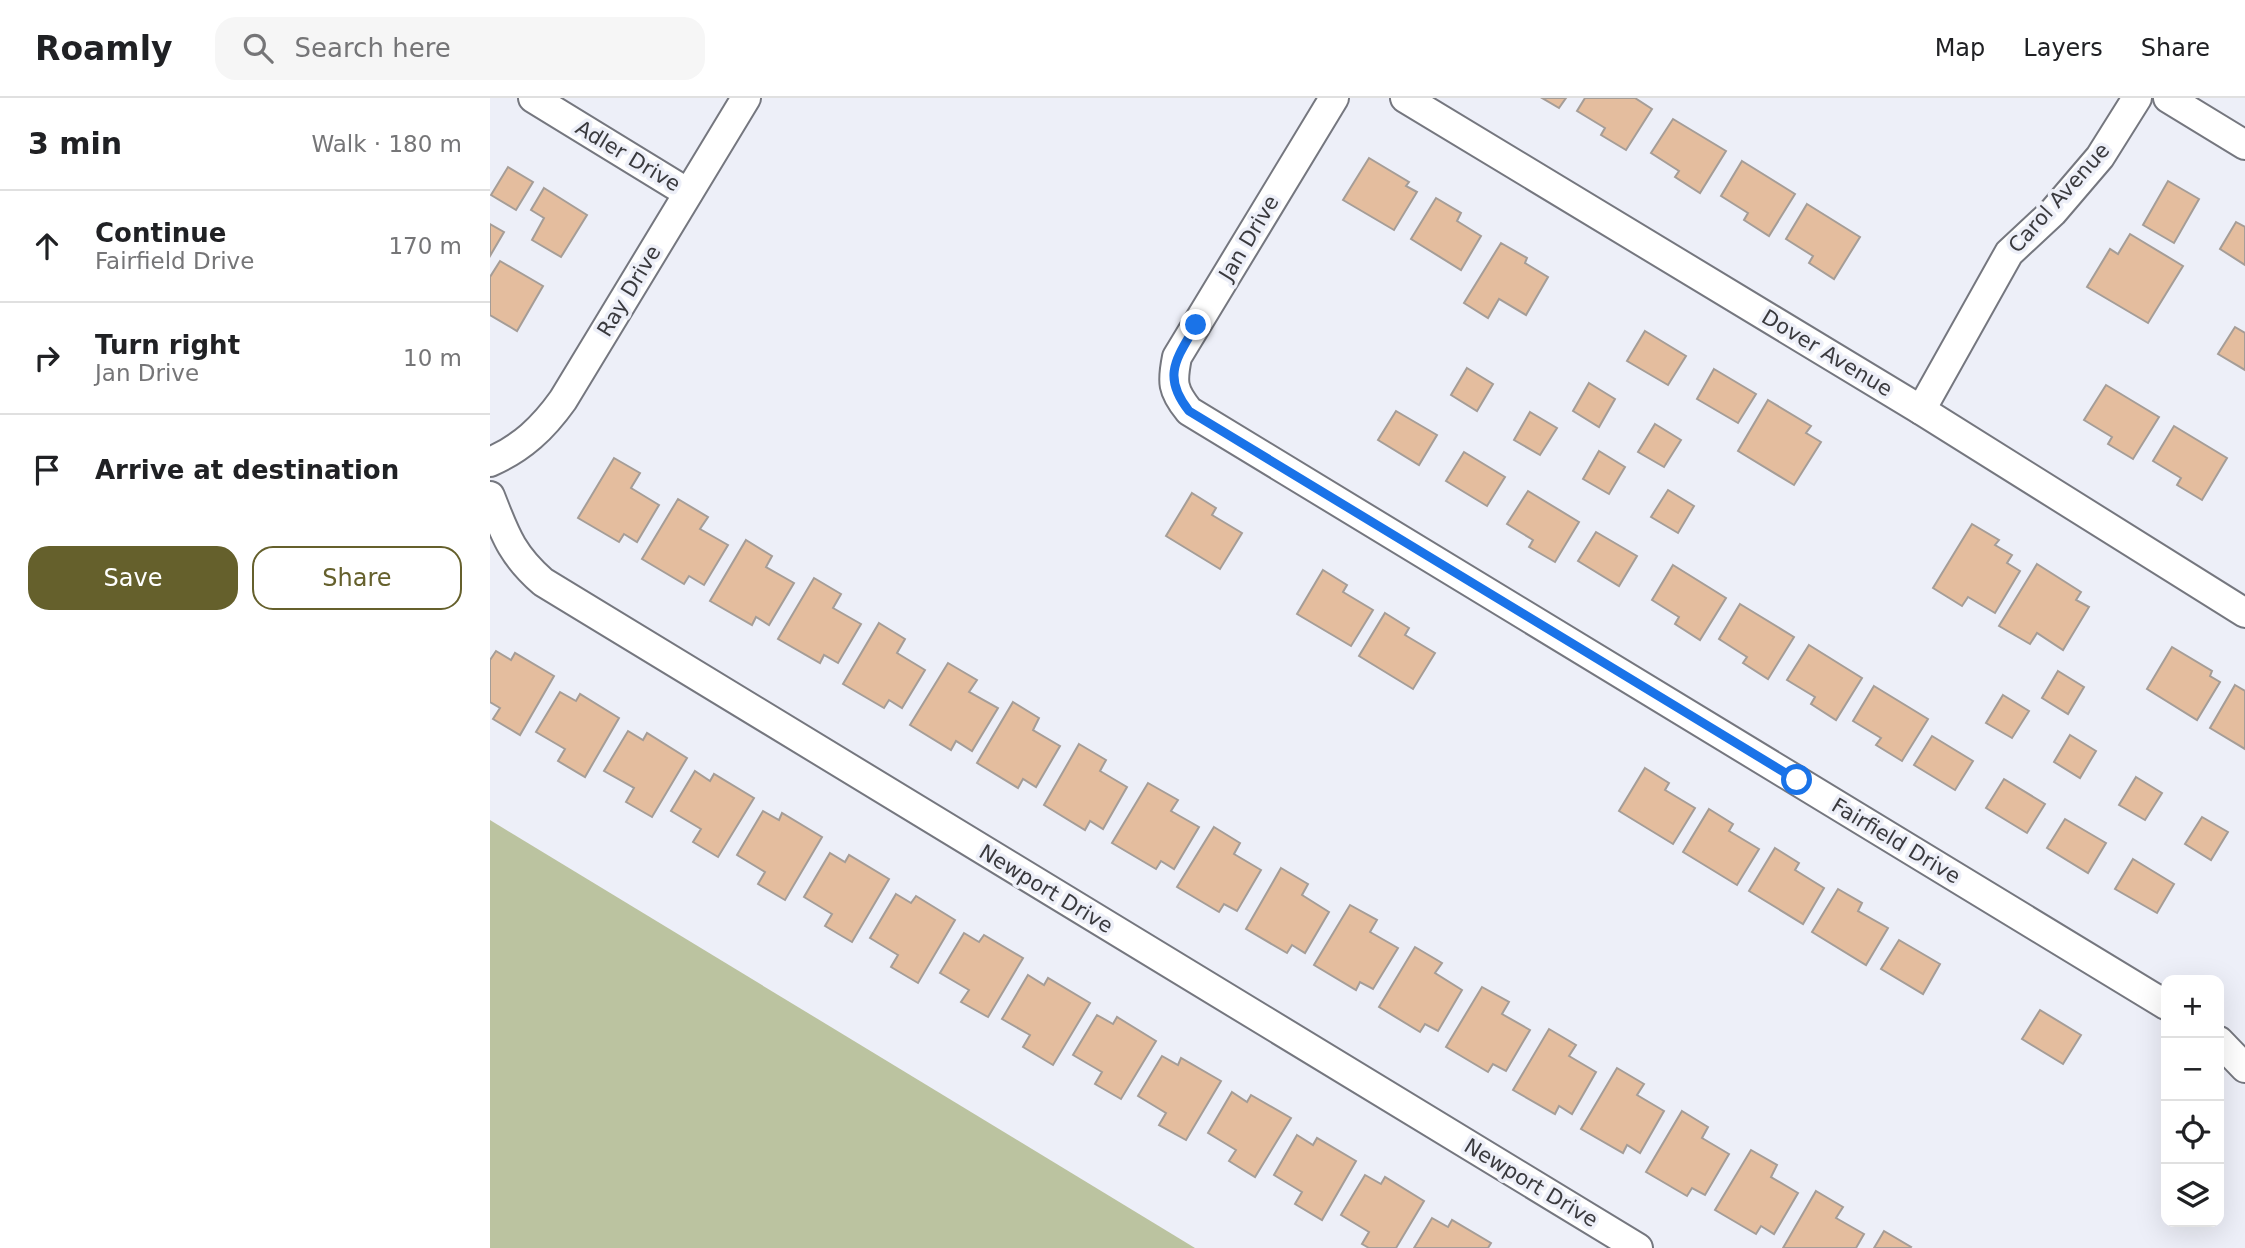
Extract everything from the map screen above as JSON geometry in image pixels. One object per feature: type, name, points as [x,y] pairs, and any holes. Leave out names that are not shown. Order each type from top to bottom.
[{"type":"street","name":"Adler Drive","points":[[533,98],[688,193]]},
{"type":"street","name":"Ray Drive","points":[[490,462],[524,445],[545,425],[563,400],[746,98]]},
{"type":"street","name":"Jan Drive","points":[[1172,381],[1177,357],[1335,98]]},
{"type":"street","name":"Dover Avenue","points":[[1405,98],[1921,410],[2245,613]]},
{"type":"street","name":"Carol Avenue","points":[[1921,410],[2009,253],[2053,212],[2101,157],[2137,98]]},
{"type":"street","points":[[2168,98],[2245,145]]},
{"type":"street","name":"Fairfield Drive","points":[[1172,381],[1179,399],[1189,411],[2161,1002]]},
{"type":"street","name":"Newport Drive","points":[[490,496],[510,547],[525,566],[543,582],[1638,1248]]},
{"type":"street","points":[[2224,1046],[2245,1068]]},
{"type":"green space","points":[[490,820],[1195,1248],[490,1248]]},
{"type":"building","points":[[1542,98],[1566,98],[1559,108]]},
{"type":"building","points":[[1585,98],[1635,98],[1652,109],[1626,150],[1601,135],[1605,128],[1577,111]]},
{"type":"building","points":[[1673,119],[1726,151],[1700,193],[1675,177],[1679,171],[1651,153]]},
{"type":"building","points":[[1369,158],[1409,182],[1406,186],[1417,192],[1394,230],[1343,200]]},
{"type":"building","points":[[1742,161],[1795,194],[1769,236],[1744,220],[1748,213],[1721,196]]},
{"type":"building","points":[[508,167],[533,182],[516,210],[491,195]]},
{"type":"building","points":[[2168,181],[2199,199],[2174,243],[2143,225]]},
{"type":"building","points":[[544,188],[587,215],[561,257],[532,240],[544,218],[531,210]]},
{"type":"building","points":[[1436,198],[1461,213],[1457,221],[1481,236],[1461,270],[1411,239]]},
{"type":"building","points":[[1807,204],[1860,237],[1834,279],[1809,263],[1813,256],[1786,239]]},
{"type":"building","points":[[2236,222],[2245,227],[2245,265],[2220,249]]},
{"type":"building","points":[[490,224],[504,232],[490,256]]},
{"type":"building","points":[[2130,234],[2183,266],[2148,323],[2087,287],[2110,249],[2118,254]]},
{"type":"building","points":[[1501,243],[1527,258],[1525,263],[1548,277],[1526,315],[1499,299],[1488,318],[1464,303]]},
{"type":"building","points":[[500,261],[543,286],[517,331],[490,315],[490,277]]},
{"type":"building","points":[[2235,327],[2245,333],[2245,370],[2218,354]]},
{"type":"building","points":[[1645,331],[1686,356],[1668,385],[1627,361]]},
{"type":"building","points":[[1467,368],[1493,384],[1477,411],[1451,395]]},
{"type":"building","points":[[1714,369],[1756,394],[1738,423],[1697,399]]},
{"type":"building","points":[[1589,383],[1615,399],[1599,427],[1573,411]]},
{"type":"building","points":[[2106,385],[2159,417],[2133,459],[2108,444],[2112,437],[2084,420]]},
{"type":"building","points":[[1768,400],[1811,426],[1806,433],[1821,442],[1794,485],[1738,451]]},
{"type":"building","points":[[1396,411],[1437,435],[1419,465],[1378,440]]},
{"type":"building","points":[[1530,412],[1557,428],[1540,455],[1514,440]]},
{"type":"building","points":[[1655,424],[1681,440],[1664,467],[1638,452]]},
{"type":"building","points":[[2174,426],[2227,458],[2202,500],[2177,485],[2181,478],[2153,461]]},
{"type":"building","points":[[1599,451],[1625,467],[1609,494],[1583,479]]},
{"type":"building","points":[[1464,452],[1505,477],[1487,506],[1446,481]]},
{"type":"building","points":[[614,458],[640,473],[631,488],[659,505],[637,542],[624,534],[619,542],[578,518]]},
{"type":"building","points":[[1668,490],[1694,506],[1678,533],[1651,517]]},
{"type":"building","points":[[1528,491],[1579,522],[1555,562],[1529,547],[1533,540],[1507,524]]},
{"type":"building","points":[[1192,493],[1216,508],[1212,515],[1242,533],[1220,569],[1166,536]]},
{"type":"building","points":[[678,499],[708,517],[700,529],[728,545],[704,585],[689,576],[684,584],[642,559]]},
{"type":"building","points":[[1972,524],[1999,540],[1995,545],[2012,555],[2007,563],[2020,571],[1995,613],[1968,597],[1962,606],[1933,588]]},
{"type":"building","points":[[1596,532],[1637,556],[1619,586],[1578,561]]},
{"type":"building","points":[[746,540],[772,556],[766,567],[794,583],[769,625],[756,617],[752,625],[710,601]]},
{"type":"building","points":[[2037,564],[2081,592],[2076,600],[2089,607],[2063,650],[2037,633],[2030,644],[1999,626]]},
{"type":"building","points":[[1673,565],[1726,598],[1700,640],[1675,624],[1679,617],[1652,600]]},
{"type":"building","points":[[1323,570],[1347,585],[1343,592],[1373,610],[1351,646],[1297,614]]},
{"type":"building","points":[[814,578],[841,594],[833,608],[861,624],[838,663],[824,655],[820,663],[778,639]]},
{"type":"building","points":[[1740,604],[1794,637],[1768,679],[1743,663],[1747,657],[1719,639]]},
{"type":"building","points":[[1385,613],[1409,628],[1405,635],[1435,653],[1413,689],[1359,656]]},
{"type":"building","points":[[879,623],[905,639],[897,653],[925,670],[902,708],[889,700],[884,708],[843,684]]},
{"type":"building","points":[[1809,645],[1862,678],[1836,720],[1811,704],[1815,697],[1787,680]]},
{"type":"building","points":[[2172,647],[2212,671],[2210,676],[2220,682],[2197,720],[2147,689]]},
{"type":"building","points":[[496,651],[511,660],[515,653],[554,676],[520,735],[493,719],[500,708],[490,702],[490,660]]},
{"type":"building","points":[[948,663],[977,680],[969,692],[998,708],[972,751],[956,741],[951,750],[910,725]]},
{"type":"building","points":[[2058,671],[2084,687],[2068,714],[2042,698]]},
{"type":"building","points":[[2235,685],[2245,691],[2245,749],[2210,728]]},
{"type":"building","points":[[1874,686],[1928,719],[1902,761],[1876,745],[1881,738],[1853,721]]},
{"type":"building","points":[[560,692],[576,701],[580,694],[619,718],[585,777],[558,761],[565,749],[536,732]]},
{"type":"building","points":[[2003,695],[2029,711],[2012,738],[1986,723]]},
{"type":"building","points":[[1013,702],[1039,718],[1033,730],[1060,746],[1036,787],[1023,779],[1018,788],[977,763]]},
{"type":"building","points":[[628,731],[643,740],[647,733],[687,758],[652,817],[626,802],[634,788],[604,771]]},
{"type":"building","points":[[2070,735],[2096,751],[2080,778],[2054,762]]},
{"type":"building","points":[[1932,736],[1973,761],[1955,790],[1914,765]]},
{"type":"building","points":[[1079,744],[1106,760],[1100,771],[1127,787],[1103,829],[1090,821],[1085,830],[1044,805]]},
{"type":"building","points":[[1645,768],[1669,783],[1665,790],[1695,808],[1673,844],[1619,811]]},
{"type":"building","points":[[695,771],[710,781],[714,774],[754,798],[718,857],[693,842],[701,829],[671,811]]},
{"type":"building","points":[[2136,777],[2162,793],[2145,820],[2119,805]]},
{"type":"building","points":[[2004,779],[2045,804],[2027,833],[1986,808]]},
{"type":"building","points":[[1148,783],[1178,800],[1171,811],[1199,827],[1174,869],[1161,861],[1156,869],[1112,843]]},
{"type":"building","points":[[1709,809],[1733,824],[1729,831],[1759,849],[1737,885],[1683,852]]},
{"type":"building","points":[[763,811],[779,820],[782,813],[822,837],[785,900],[758,884],[765,872],[737,855]]},
{"type":"building","points":[[2202,817],[2228,832],[2211,860],[2185,844]]},
{"type":"building","points":[[2065,819],[2106,843],[2088,873],[2047,848]]},
{"type":"building","points":[[1214,827],[1240,843],[1234,854],[1261,870],[1237,911],[1224,904],[1219,912],[1177,887]]},
{"type":"building","points":[[1775,848],[1799,863],[1795,870],[1824,888],[1803,924],[1749,891]]},
{"type":"building","points":[[830,853],[845,862],[849,855],[889,879],[852,942],[825,926],[832,914],[804,897]]},
{"type":"building","points":[[2133,859],[2174,884],[2157,913],[2115,889]]},
{"type":"building","points":[[1281,868],[1308,884],[1302,895],[1329,912],[1305,953],[1292,945],[1287,953],[1246,929]]},
{"type":"building","points":[[1838,889],[1862,903],[1858,911],[1888,928],[1866,965],[1812,932]]},
{"type":"building","points":[[896,894],[911,903],[916,896],[955,920],[918,983],[891,967],[898,955],[870,938]]},
{"type":"building","points":[[1350,905],[1377,920],[1370,932],[1398,948],[1373,989],[1360,982],[1356,990],[1314,965]]},
{"type":"building","points":[[964,933],[979,942],[984,935],[1023,958],[988,1017],[961,1002],[969,990],[940,973]]},
{"type":"building","points":[[1899,940],[1940,964],[1923,994],[1881,969]]},
{"type":"building","points":[[1415,947],[1442,963],[1435,973],[1462,990],[1438,1031],[1425,1024],[1420,1032],[1379,1007]]},
{"type":"building","points":[[1028,975],[1044,985],[1048,978],[1090,1003],[1053,1065],[1023,1047],[1030,1035],[1002,1019]]},
{"type":"building","points":[[1482,987],[1509,1002],[1502,1014],[1530,1030],[1506,1071],[1493,1064],[1488,1072],[1446,1047]]},
{"type":"building","points":[[2040,1010],[2081,1035],[2063,1064],[2022,1039]]},
{"type":"building","points":[[1097,1015],[1113,1024],[1117,1017],[1156,1041],[1121,1099],[1095,1084],[1102,1072],[1073,1055]]},
{"type":"building","points":[[1549,1029],[1576,1045],[1569,1056],[1596,1072],[1572,1114],[1559,1106],[1555,1114],[1513,1090]]},
{"type":"building","points":[[1162,1056],[1178,1065],[1181,1058],[1221,1081],[1186,1140],[1159,1125],[1166,1113],[1138,1096]]},
{"type":"building","points":[[1617,1068],[1644,1084],[1637,1095],[1664,1111],[1640,1153],[1627,1145],[1623,1153],[1581,1129]]},
{"type":"building","points":[[1232,1092],[1247,1102],[1251,1095],[1291,1118],[1255,1177],[1229,1161],[1236,1150],[1208,1133]]},
{"type":"building","points":[[1682,1111],[1708,1127],[1702,1138],[1729,1154],[1705,1195],[1692,1188],[1687,1196],[1646,1172]]},
{"type":"building","points":[[1297,1135],[1313,1145],[1317,1138],[1356,1161],[1322,1220],[1295,1204],[1302,1192],[1274,1175]]},
{"type":"building","points":[[1751,1150],[1777,1165],[1771,1177],[1798,1193],[1774,1234],[1761,1226],[1756,1234],[1715,1210]]},
{"type":"building","points":[[1365,1175],[1381,1184],[1385,1177],[1424,1201],[1396,1248],[1369,1248],[1362,1244],[1369,1232],[1341,1215]]},
{"type":"building","points":[[1816,1191],[1843,1207],[1836,1218],[1864,1234],[1856,1248],[1783,1248]]},
{"type":"building","points":[[1432,1218],[1448,1227],[1452,1220],[1491,1243],[1488,1248],[1414,1248]]},
{"type":"building","points":[[1884,1231],[1911,1247],[1874,1248]]},
{"type":"route","points":[[1196,325],[1177,357],[1172,381],[1179,399],[1189,411],[1797,780]]}]
